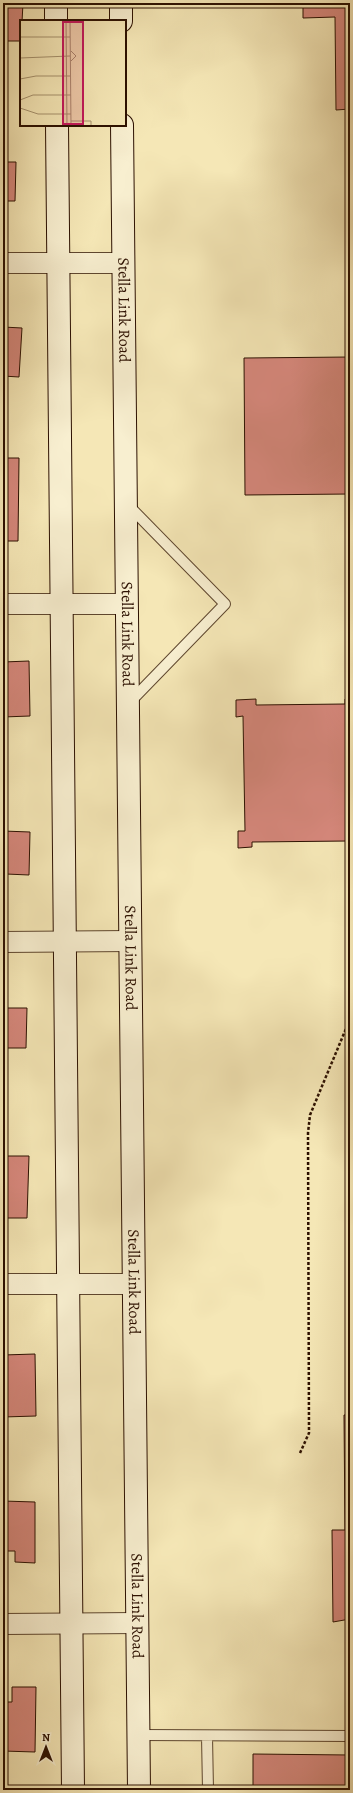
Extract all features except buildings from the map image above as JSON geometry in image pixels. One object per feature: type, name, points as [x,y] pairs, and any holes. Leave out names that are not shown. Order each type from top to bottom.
[{"type":"main road","points":[[56,3],[56,20]]},
{"type":"main road","points":[[121,3],[121,20]]},
{"type":"main road","points":[[57,126],[73,1790]]},
{"type":"main road","name":"Stella Link Road","points":[[122,126],[139,1790]]},
{"type":"street","points":[[3,263],[124,263]]},
{"type":"street","points":[[3,604],[127,604]]},
{"type":"street","points":[[3,942],[130,941]]},
{"type":"street","points":[[3,1284],[134,1284]]},
{"type":"street","points":[[3,1624],[137,1623]]},
{"type":"lane","points":[[126,503],[225,604],[128,704]]},
{"type":"lane","points":[[139,1735],[350,1736]]},
{"type":"lane","points":[[207,1736],[208,1790]]},
{"type":"path","points":[[300,1453],[309,1433],[308,1133],[310,1115],[350,1019]]}]
